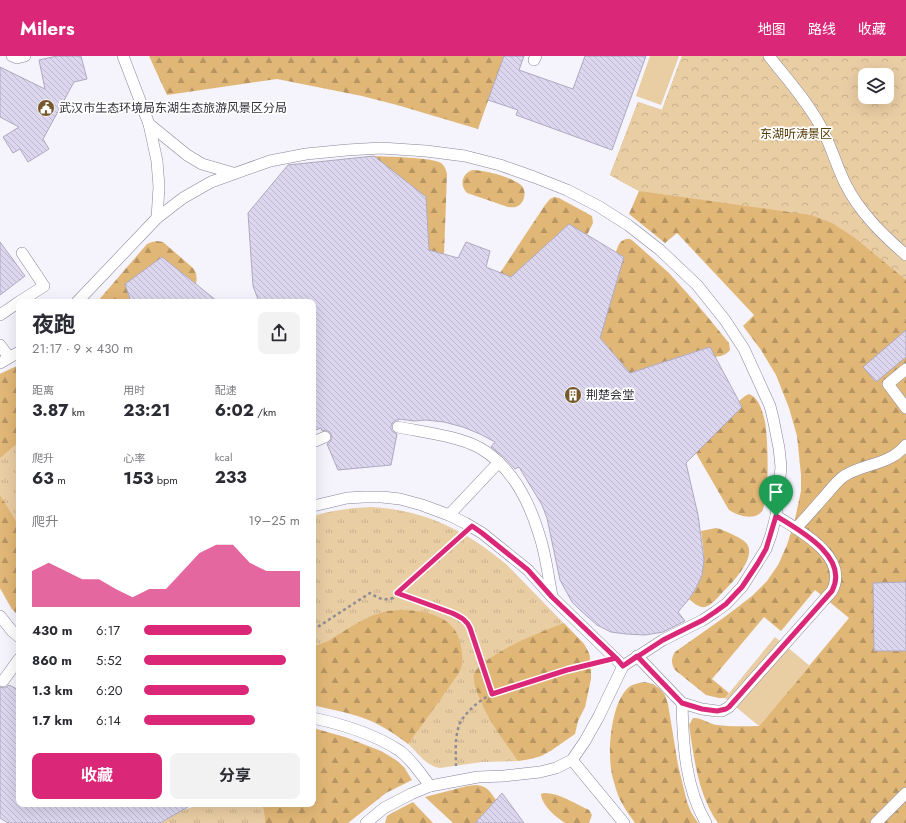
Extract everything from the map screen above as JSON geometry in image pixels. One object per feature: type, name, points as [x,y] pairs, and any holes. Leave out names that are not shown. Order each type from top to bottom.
[{"type":"lane","points":[[12,56],[17,58],[25,56]]},
{"type":"lane","points":[[123,56],[149,124],[157,161],[159,187],[157,218]]},
{"type":"lane","points":[[769,56],[805,102],[822,129],[845,183],[855,200],[885,237],[906,255]]},
{"type":"lane","points":[[149,124],[187,155],[202,164],[233,173]]},
{"type":"lane","points":[[80,299],[157,218],[195,190],[233,173],[270,161],[306,154],[381,148],[426,150],[465,156],[500,165],[560,187],[598,206],[628,225],[660,250],[697,285],[725,320],[744,349],[770,406],[776,430],[781,467],[776,516],[766,549],[742,587],[726,604],[703,620],[663,640],[637,656],[619,662]]},
{"type":"lane","points":[[22,253],[44,286],[24,299]]},
{"type":"lane","points":[[0,315],[16,304]]},
{"type":"lane","points":[[0,345],[4,360],[16,354]]},
{"type":"lane","points":[[906,369],[888,384],[906,408]]},
{"type":"lane","points":[[398,427],[459,440],[480,448],[499,462],[516,484],[528,504],[540,534],[552,597]]},
{"type":"lane","points":[[316,441],[325,438]]},
{"type":"lane","points":[[796,528],[843,477],[853,471],[896,455],[906,445]]},
{"type":"lane","points":[[449,515],[499,462]]},
{"type":"lane","points":[[316,505],[347,498],[382,496],[422,505],[449,515],[472,526],[528,570],[552,597],[619,662]]},
{"type":"lane","points":[[637,656],[682,703],[702,709],[717,711],[729,707],[832,591],[836,579],[833,564],[824,550],[816,542],[776,516]]},
{"type":"lane","points":[[0,616],[16,634]]},
{"type":"lane","points":[[3,681],[16,662]]},
{"type":"lane","points":[[370,821],[384,808],[430,786],[478,777],[540,772],[556,768],[572,760],[599,716],[619,662]]},
{"type":"lane","points":[[682,703],[685,756],[692,790],[698,808],[706,823]]},
{"type":"lane","points":[[316,719],[353,729],[381,740],[400,751],[430,786]]},
{"type":"lane","points":[[572,760],[624,823]]},
{"type":"lane","points":[[876,823],[906,794]]},
{"type":"path","points":[[316,628],[370,593],[385,600],[392,598],[472,526]]},
{"type":"path","points":[[397,593],[452,613],[467,622],[492,694]]},
{"type":"path","points":[[456,781],[456,739],[460,723],[470,709],[492,694],[567,670],[619,662]]},
{"type":"green space","points":[[149,56],[504,56],[478,129],[362,96],[277,79],[167,95]]},
{"type":"green space","points":[[650,56],[679,56],[661,105],[636,96]]},
{"type":"green space","points":[[682,56],[906,56],[906,823],[718,823],[711,812],[701,788],[695,763],[689,725],[693,718],[717,725],[759,726],[849,618],[815,590],[781,631],[764,617],[712,679],[729,693],[725,698],[706,695],[675,670],[673,666],[672,659],[675,652],[752,596],[767,581],[778,565],[787,545],[795,519],[801,491],[801,475],[797,436],[789,408],[776,375],[761,350],[743,326],[754,315],[677,233],[665,243],[629,214],[639,191],[610,175],[638,102],[662,110]]},
{"type":"green space","name":"东湖听涛景区","points":[[682,56],[906,56],[906,280],[855,238],[832,223],[811,215],[639,191],[610,175],[638,102],[662,110]]},
{"type":"green space","points":[[374,156],[436,161],[443,165],[447,174],[444,254],[429,250],[426,197]]},
{"type":"green space","points":[[473,170],[498,174],[517,182],[523,187],[525,193],[524,199],[517,207],[508,207],[467,193],[462,183],[464,176]]},
{"type":"green space","points":[[554,197],[559,198],[592,216],[593,223],[587,235],[569,224],[511,277],[500,273],[545,205]]},
{"type":"green space","points":[[626,239],[633,241],[669,273],[697,304],[729,343],[730,350],[728,352],[715,357],[709,347],[630,373],[600,338],[624,257],[616,252],[620,242]]},
{"type":"green space","points":[[152,242],[163,242],[193,268],[197,280],[196,284],[162,257],[126,284],[130,299],[100,299],[147,244]]},
{"type":"green space","points":[[16,366],[16,613],[12,609],[0,588],[0,374]]},
{"type":"green space","points":[[16,366],[16,445],[0,458],[0,374]]},
{"type":"green space","points":[[749,394],[758,402],[763,414],[766,430],[767,454],[765,505],[759,514],[751,517],[742,516],[729,510],[696,453],[742,407],[739,401]]},
{"type":"green space","points":[[0,495],[16,521],[16,613],[12,609],[0,588]]},
{"type":"green space","points":[[372,507],[410,513],[444,524],[461,532],[507,565],[584,644],[589,653],[591,665],[591,678],[585,707],[552,750],[541,756],[518,761],[482,762],[440,768],[430,764],[406,742],[377,724],[352,714],[316,706],[316,515],[356,508]]},
{"type":"green space","points":[[716,528],[735,535],[745,542],[749,550],[749,556],[742,570],[726,589],[710,605],[701,607],[689,599],[702,575],[704,559],[701,531]]},
{"type":"green space","points":[[387,611],[420,611],[439,617],[453,628],[461,647],[462,665],[458,674],[408,744],[388,730],[369,720],[345,712],[316,706],[316,646],[328,641],[371,616]]},
{"type":"green space","points":[[564,623],[584,644],[589,653],[591,678],[585,707],[578,721],[575,734],[541,756],[518,761],[485,711],[476,688],[474,674],[484,662],[500,652],[518,642]]},
{"type":"green space","points":[[775,637],[810,666],[759,726],[725,698]]},
{"type":"green space","points":[[645,682],[653,684],[665,695],[668,704],[678,765],[687,802],[698,823],[635,823],[620,800],[610,761],[613,721],[616,709],[626,690],[632,685]]},
{"type":"green space","points":[[316,729],[345,737],[381,751],[404,767],[412,780],[386,793],[348,823],[265,823],[263,807],[316,807]]},
{"type":"green space","points":[[476,785],[486,788],[496,800],[475,823],[453,823],[425,797],[467,786]]},
{"type":"green space","points":[[550,793],[562,797],[589,810],[592,815],[589,823],[565,823],[554,815],[544,804],[541,794]]},
{"type":"green space","points":[[413,802],[433,823],[385,823],[387,816]]},
{"type":"green space","points":[[192,807],[263,807],[265,823],[160,823],[181,811]]},
{"type":"building","points":[[57,56],[81,56],[87,79],[74,82],[43,139],[49,149],[28,162],[20,149],[13,153],[3,137],[19,127],[0,117],[0,67],[45,89],[39,60]]},
{"type":"building","points":[[504,56],[524,56],[519,70],[573,89],[585,56],[646,56],[612,150],[516,115],[518,110],[488,100]]},
{"type":"building","name":"荆楚会堂","points":[[374,156],[426,197],[429,250],[458,258],[466,242],[490,251],[486,267],[511,277],[569,224],[624,257],[600,338],[630,373],[710,347],[742,407],[686,463],[698,515],[704,560],[702,575],[696,588],[678,612],[685,621],[663,632],[645,635],[626,634],[611,632],[597,625],[580,610],[572,602],[560,580],[547,518],[542,505],[519,467],[515,469],[504,457],[491,447],[495,442],[480,434],[463,427],[444,422],[399,419],[393,422],[391,426],[393,432],[397,434],[391,465],[338,470],[327,444],[332,438],[330,432],[326,430],[322,431],[321,428],[316,430],[316,299],[258,299],[253,286],[248,213],[288,165]]},
{"type":"building","points":[[0,242],[25,276],[0,295]]},
{"type":"building","points":[[162,257],[214,299],[130,299],[125,284]]},
{"type":"building","points":[[906,330],[906,357],[876,382],[863,367]]},
{"type":"building","points":[[906,582],[906,651],[874,651],[873,583]]},
{"type":"building","points":[[9,685],[16,688],[16,807],[188,807],[160,823],[8,823],[0,818],[0,687],[5,688]]},
{"type":"building","points":[[502,793],[524,823],[475,823],[496,800]]},
{"type":"place","name":"武汉市生态环境局东湖生态旅游风景区分局","points":[[46,108]]},
{"type":"place","name":"荆楚会堂","points":[[573,395]]},
{"type":"route","points":[[776,516],[766,549],[742,587],[726,604],[703,620],[663,640],[637,656],[623,666],[616,658],[552,597],[528,570],[502,548],[472,526],[397,593],[452,613],[467,622],[492,694],[567,670],[616,658],[623,666],[637,656],[682,703],[710,711],[722,711],[729,707],[832,591],[836,579],[833,564],[824,550],[807,535],[776,516]]}]
